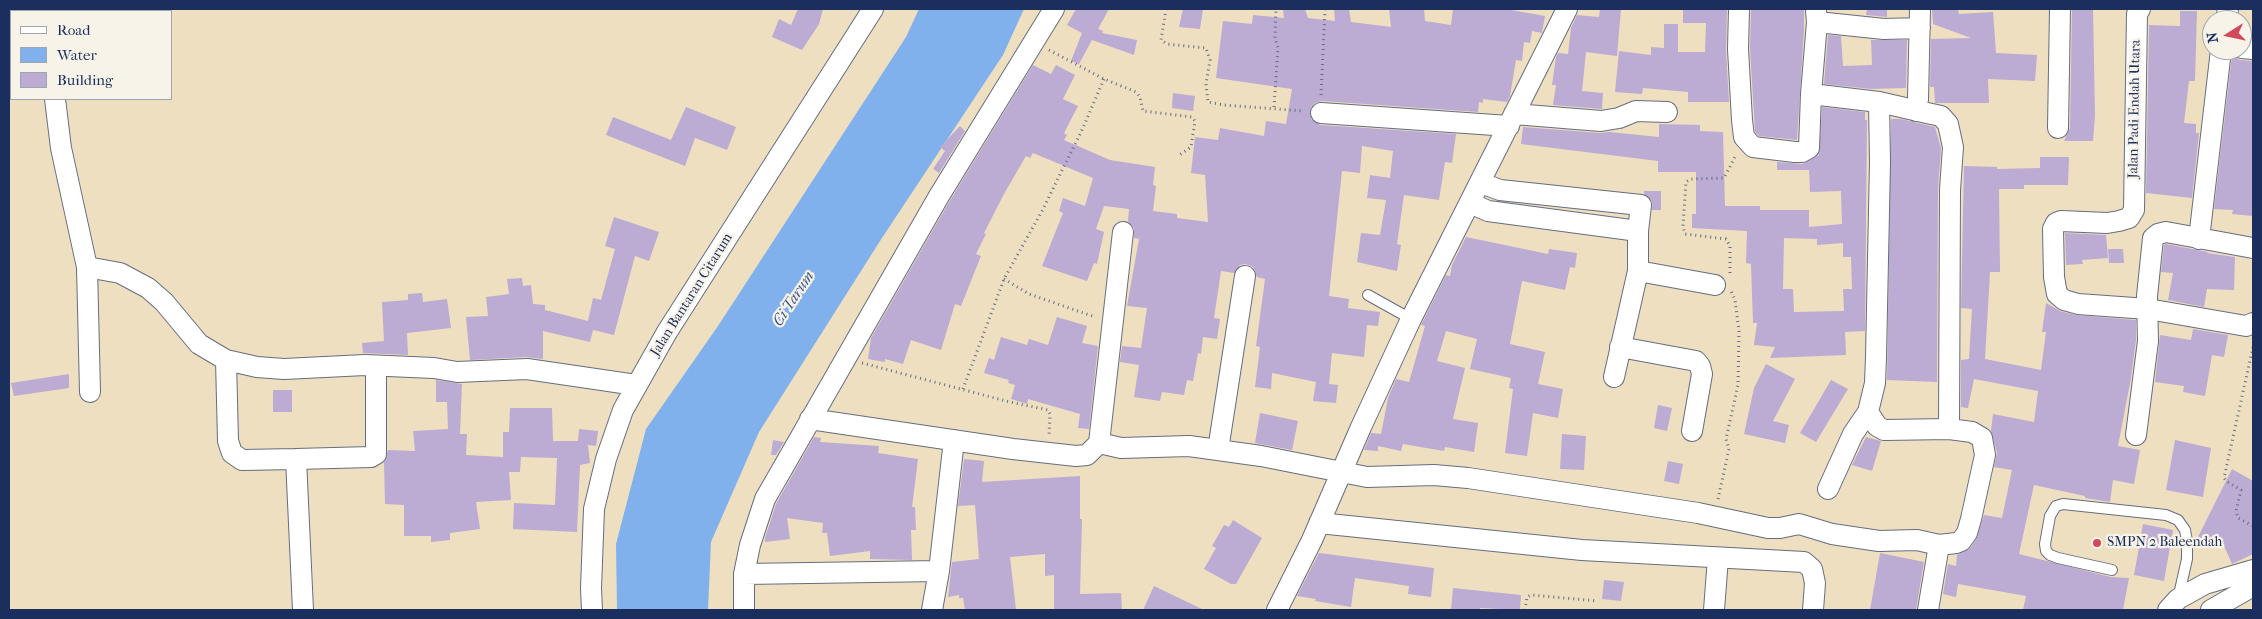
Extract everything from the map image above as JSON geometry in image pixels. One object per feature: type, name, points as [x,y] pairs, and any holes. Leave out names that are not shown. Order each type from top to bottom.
[{"type":"street","name":"Jalan Bantaran Citarum","points":[[592,610],[594,509],[606,459],[623,410],[667,332],[873,9]]},
{"type":"street","points":[[744,610],[744,574],[750,545],[765,499],[939,196],[1054,9]]},
{"type":"street","points":[[1278,610],[1411,319],[1567,9]]},
{"type":"street","points":[[1739,9],[1738,59],[1744,137],[1753,146],[1806,151],[1810,144],[1816,16],[1884,29],[1920,18],[1916,112]]},
{"type":"street","points":[[2058,128],[2060,9]]},
{"type":"street","name":"Jalan Padi Endah Utara","points":[[2140,9],[2137,14],[2134,210],[2129,218],[2119,221],[2107,223],[2062,221],[2056,223],[2053,229],[2054,277],[2057,294],[2064,300],[2078,304],[2148,309]]},
{"type":"street","points":[[2199,239],[2220,60]]},
{"type":"street","points":[[1811,94],[1879,102],[1916,112],[1941,116],[1946,120],[1951,131],[1953,147],[1950,190],[1949,429]]},
{"type":"street","points":[[55,100],[61,148],[87,267],[90,392]]},
{"type":"street","points":[[1828,489],[1853,434],[1868,412],[1875,383],[1880,162],[1879,102]]},
{"type":"street","points":[[1321,113],[1512,120],[1601,121],[1619,118],[1636,111],[1668,112]]},
{"type":"street","points":[[1481,182],[1500,190],[1642,205],[1638,231],[1638,271],[1614,377]]},
{"type":"street","points":[[1470,203],[1488,211],[1638,231]]},
{"type":"street","points":[[810,419],[1048,453],[1087,455],[1099,443],[1123,232]]},
{"type":"street","points":[[2136,435],[2148,341],[2149,275],[2153,238],[2158,234],[2166,232],[2253,248]]},
{"type":"street","points":[[87,267],[120,273],[148,288],[164,302],[200,344],[226,360],[256,367],[284,369],[365,364],[434,368],[457,372],[527,369],[636,386]]},
{"type":"street","points":[[1638,271],[1725,284]]},
{"type":"street","points":[[1218,450],[1245,276]]},
{"type":"street","points":[[2148,309],[2246,326],[2253,323]]},
{"type":"street","points":[[1620,347],[1696,361],[1700,366],[1702,374],[1692,431]]},
{"type":"street","points":[[226,360],[228,441],[232,454],[242,460],[371,457],[376,454],[376,366]]},
{"type":"street","points":[[1099,443],[1121,448],[1189,446],[1261,456],[1341,474],[1367,477],[1434,475],[1468,478],[1714,516],[1768,528],[1780,528],[1799,524],[1832,534],[1870,540],[1918,540],[1938,545],[1956,544],[1962,541],[1967,533],[1984,455],[1984,444],[1978,435],[1949,429],[1884,430],[1877,426],[1868,412]]},
{"type":"street","points":[[932,610],[939,571],[954,440]]},
{"type":"street","points":[[296,459],[303,610]]},
{"type":"street","points":[[1319,523],[1386,531],[1475,537],[1565,548],[1804,562],[1812,569],[1814,576],[1813,610]]},
{"type":"street","points":[[1928,610],[1938,545]]},
{"type":"street","points":[[1714,610],[1718,558]]},
{"type":"street","points":[[2173,605],[2205,584],[2253,570]]},
{"type":"street","points":[[744,574],[939,571]]},
{"type":"street","points":[[2211,610],[2253,586]]},
{"type":"lane","points":[[1368,295],[1411,319]]},
{"type":"lane","points":[[2112,570],[2058,558],[2046,551],[2044,544],[2050,516],[2056,506],[2063,504],[2166,515],[2178,520],[2185,530],[2187,541],[2185,567],[2173,605]]},
{"type":"path","points":[[1166,9],[1161,40],[1166,44],[1206,48],[1210,60],[1206,84],[1208,102],[1321,113],[1325,9]]},
{"type":"path","points":[[1274,107],[1278,48],[1275,38],[1276,9]]},
{"type":"path","points":[[1034,42],[1104,79],[1136,92],[1140,97],[1143,111],[1192,116],[1196,121],[1191,147],[1178,156]]},
{"type":"path","points":[[963,389],[1004,279],[1042,211],[1082,130],[1104,79]]},
{"type":"path","points":[[1714,516],[1729,450],[1726,438],[1738,385],[1738,331],[1735,300],[1725,284],[1730,246],[1726,239],[1685,234],[1683,226],[1686,182],[1690,178],[1724,178],[1744,137]]},
{"type":"path","points":[[1004,279],[1029,294],[1113,323]]},
{"type":"path","points":[[2253,347],[2224,480],[2241,490],[2236,511],[2238,518],[2253,526]]},
{"type":"path","points":[[845,358],[1048,410],[1050,414],[1048,453]]},
{"type":"path","points":[[1525,610],[1527,597],[1531,595],[1598,601]]},
{"type":"water","name":"Ci Tarum","points":[[919,9],[1024,9],[1003,55],[880,241],[759,432],[711,542],[708,610],[617,610],[616,544],[646,429],[718,326],[906,37]]},
{"type":"building","points":[[798,9],[823,9],[819,24],[802,50],[772,37],[779,19],[791,25]]},
{"type":"building","points":[[1076,9],[1109,9],[1098,29],[1103,31],[1102,33],[1137,40],[1134,55],[1092,40],[1079,64],[1071,61],[1082,33],[1067,25]]},
{"type":"building","points":[[1183,9],[1203,9],[1200,29],[1179,27]]},
{"type":"building","points":[[1283,9],[1305,9],[1308,18],[1335,21],[1334,9],[1349,9],[1351,22],[1391,27],[1389,9],[1424,9],[1425,21],[1451,25],[1453,9],[1506,9],[1545,16],[1542,33],[1532,31],[1530,43],[1524,42],[1522,61],[1516,60],[1510,96],[1507,102],[1483,99],[1483,103],[1479,102],[1478,112],[1322,101],[1315,103],[1311,107],[1311,119],[1320,125],[1456,134],[1452,163],[1445,162],[1439,200],[1404,195],[1397,244],[1401,245],[1397,271],[1357,262],[1361,233],[1380,235],[1386,200],[1367,198],[1370,175],[1390,178],[1393,151],[1362,146],[1360,173],[1342,171],[1329,296],[1349,299],[1348,308],[1380,312],[1378,326],[1367,325],[1364,357],[1332,353],[1329,384],[1338,385],[1336,403],[1313,401],[1316,382],[1272,373],[1271,389],[1255,387],[1260,347],[1256,346],[1265,279],[1257,277],[1253,267],[1246,264],[1240,265],[1234,273],[1221,271],[1214,318],[1220,319],[1217,339],[1203,337],[1201,354],[1198,353],[1193,381],[1187,380],[1184,395],[1162,392],[1160,401],[1134,397],[1139,365],[1120,362],[1122,346],[1141,348],[1147,308],[1127,306],[1139,239],[1134,238],[1134,228],[1128,221],[1129,209],[1104,206],[1096,229],[1104,232],[1097,264],[1094,263],[1087,281],[1042,266],[1063,213],[1059,211],[1063,198],[1085,206],[1093,178],[1033,153],[1030,158],[1026,156],[984,233],[986,234],[976,254],[981,256],[961,306],[955,304],[941,350],[911,340],[903,364],[885,359],[885,362],[868,359],[871,338],[949,202],[1033,65],[1051,74],[1056,65],[1075,75],[1063,99],[1078,106],[1064,133],[1067,135],[1064,140],[1110,160],[1155,167],[1153,185],[1156,186],[1153,211],[1177,214],[1177,218],[1208,222],[1205,175],[1191,173],[1195,137],[1218,140],[1220,128],[1264,136],[1266,121],[1286,124],[1292,89],[1216,78],[1223,21],[1252,24],[1253,15],[1284,18]]},
{"type":"building","points":[[1600,9],[1621,9],[1617,56],[1586,52],[1582,91],[1603,93],[1602,109],[1553,105],[1556,85],[1552,85],[1556,57],[1558,53],[1568,54],[1571,28],[1577,15],[1599,17]]},
{"type":"building","points":[[1683,9],[1727,9],[1726,50],[1729,102],[1688,102],[1688,92],[1643,88],[1642,94],[1615,92],[1619,51],[1651,55],[1651,47],[1664,48],[1664,24],[1678,24],[1678,52],[1705,52],[1706,23],[1683,23]]},
{"type":"building","points":[[1751,9],[1804,9],[1797,140],[1759,136],[1755,132],[1750,49]]},
{"type":"building","points":[[1867,9],[1887,9],[1887,17],[1866,15]]},
{"type":"building","points":[[1932,9],[1958,9],[1959,14],[1993,12],[1996,53],[2037,55],[2035,81],[1988,79],[1989,103],[1935,103],[1934,87],[1930,87],[1931,39],[1971,38],[1933,24]]},
{"type":"building","points":[[2072,9],[2093,9],[2095,115],[2093,141],[2064,141],[2070,128]]},
{"type":"building","points":[[2180,11],[2197,11],[2195,81],[2189,81],[2184,123],[2196,124],[2196,133],[2199,133],[2192,198],[2146,193],[2149,25],[2180,26]]},
{"type":"building","points":[[1828,35],[1841,36],[1843,66],[1872,65],[1871,40],[1907,40],[1906,88],[1871,89],[1824,84]]},
{"type":"building","points":[[2231,60],[2253,61],[2253,216],[2232,214],[2233,210],[2214,209]]},
{"type":"building","points":[[1173,93],[1195,96],[1193,111],[1172,108]]},
{"type":"building","points":[[686,107],[736,127],[727,150],[695,138],[685,166],[606,135],[613,117],[671,140]]},
{"type":"building","points":[[1822,107],[1865,112],[1865,120],[1867,120],[1865,331],[1845,332],[1846,355],[1770,358],[1775,347],[1754,345],[1757,323],[1753,323],[1751,264],[1746,263],[1747,231],[1692,228],[1692,214],[1696,214],[1696,172],[1658,172],[1658,161],[1521,144],[1523,127],[1659,137],[1659,124],[1700,125],[1700,131],[1723,132],[1725,206],[1760,206],[1760,210],[1809,210],[1809,227],[1842,224],[1841,191],[1810,192],[1809,170],[1777,170],[1777,162],[1802,164],[1819,155]],"holes":[[[1784,238],[1817,239],[1817,245],[1843,243],[1843,257],[1851,257],[1852,289],[1843,289],[1844,311],[1794,312],[1793,289],[1783,289]]]},
{"type":"building","points":[[1891,119],[1901,119],[1935,127],[1941,148],[1938,190],[1937,382],[1887,380]]},
{"type":"building","points":[[960,126],[965,131],[939,173],[933,169],[945,151],[940,147]]},
{"type":"building","points":[[2040,157],[2069,157],[2068,185],[2024,185],[2024,189],[1999,189],[2000,272],[1990,272],[1985,359],[2041,370],[2046,332],[2042,332],[2046,303],[2060,311],[2075,315],[2136,320],[2136,340],[2131,378],[2118,446],[2140,450],[2134,484],[2113,480],[2110,502],[2085,498],[2085,496],[2034,485],[2019,554],[2111,577],[2129,578],[2123,610],[2023,610],[2026,596],[1958,584],[1956,597],[1943,594],[1948,564],[1956,566],[1957,555],[1970,548],[1976,540],[1984,515],[2002,518],[2012,470],[1994,467],[1997,453],[1991,430],[1993,414],[2034,422],[2038,391],[1974,379],[1968,408],[1961,407],[1961,360],[1969,359],[1972,309],[1961,308],[1964,166],[1997,167],[1997,169],[2040,168]]},
{"type":"building","points":[[1644,191],[1661,191],[1661,210],[1652,210],[1652,201],[1644,194]]},
{"type":"building","points":[[614,217],[659,232],[649,261],[635,256],[614,335],[593,330],[590,342],[543,331],[543,359],[526,357],[470,360],[466,317],[488,316],[486,297],[509,294],[507,279],[522,278],[523,286],[531,285],[533,304],[545,305],[545,310],[588,321],[593,298],[601,300],[615,249],[605,246]]},
{"type":"building","points":[[2065,233],[2106,235],[2108,258],[2082,260],[2083,264],[2066,265]]},
{"type":"building","points":[[1466,237],[1548,254],[1549,249],[1577,253],[1575,268],[1570,267],[1565,290],[1522,281],[1510,344],[1545,352],[1538,384],[1563,389],[1558,418],[1533,413],[1527,456],[1505,453],[1513,389],[1509,388],[1511,378],[1470,369],[1477,339],[1446,331],[1437,361],[1465,368],[1453,419],[1478,423],[1474,452],[1445,447],[1444,451],[1403,444],[1401,451],[1378,446],[1378,451],[1364,450],[1371,433],[1381,434],[1388,398],[1396,379],[1409,382],[1425,326],[1421,325],[1446,275],[1450,276],[1452,265]]},
{"type":"building","points":[[2164,245],[2235,257],[2234,290],[2207,289],[2204,307],[2168,300],[2173,273],[2161,272]]},
{"type":"building","points":[[2108,249],[2123,249],[2124,263],[2109,263]]},
{"type":"building","points":[[422,293],[423,302],[447,299],[451,328],[407,333],[408,355],[363,353],[362,343],[384,341],[382,302],[408,300],[408,294]]},
{"type":"building","points":[[1057,317],[1087,326],[1082,343],[1098,346],[1089,429],[1078,428],[1080,414],[1028,399],[1027,404],[1011,399],[1015,385],[1008,383],[1009,380],[984,373],[989,358],[994,360],[1001,337],[1027,345],[1029,339],[1048,345]]},
{"type":"building","points":[[2193,329],[2228,335],[2224,357],[2212,355],[2205,396],[2183,392],[2184,386],[2155,382],[2160,335],[2191,340]]},
{"type":"building","points":[[1766,364],[1795,379],[1773,421],[1789,425],[1785,443],[1744,434],[1754,388]]},
{"type":"building","points":[[69,374],[69,388],[14,396],[11,383]]},
{"type":"building","points":[[436,380],[462,384],[460,434],[467,434],[466,455],[503,457],[503,432],[509,432],[510,408],[552,408],[553,441],[578,441],[579,429],[598,431],[596,446],[588,445],[590,463],[580,465],[577,532],[513,529],[514,503],[555,505],[557,458],[521,457],[520,472],[509,472],[511,500],[476,502],[480,529],[450,533],[450,540],[431,542],[431,536],[404,536],[404,505],[385,504],[384,462],[388,450],[415,451],[413,431],[448,429],[447,402],[436,402]]},
{"type":"building","points":[[1831,380],[1848,389],[1816,442],[1800,433]]},
{"type":"building","points":[[273,390],[292,390],[292,412],[273,412]]},
{"type":"building","points":[[1658,405],[1672,408],[1667,431],[1654,428]]},
{"type":"building","points":[[1260,413],[1298,421],[1292,450],[1255,443]]},
{"type":"building","points":[[1562,434],[1586,436],[1584,470],[1560,469]]},
{"type":"building","points":[[814,437],[821,438],[820,442],[879,446],[878,453],[918,459],[912,507],[915,507],[916,530],[911,530],[912,560],[870,559],[870,551],[830,556],[827,533],[822,533],[823,523],[787,518],[790,539],[765,542],[776,504]]},
{"type":"building","points":[[1866,437],[1881,441],[1872,471],[1852,465]]},
{"type":"building","points":[[773,440],[784,442],[776,455],[771,455]]},
{"type":"building","points":[[2175,440],[2211,448],[2203,497],[2166,490]]},
{"type":"building","points":[[964,459],[984,461],[982,482],[1080,476],[1080,519],[1082,519],[1080,594],[1121,593],[1122,610],[1054,610],[1054,575],[1045,576],[1045,554],[1010,557],[1016,610],[965,610],[963,598],[959,598],[959,595],[948,597],[952,562],[979,559],[975,505],[958,506]]},
{"type":"building","points":[[1668,461],[1683,464],[1679,484],[1664,481]]},
{"type":"building","points":[[2232,469],[2253,481],[2253,554],[2232,564],[2224,546],[2196,541]]},
{"type":"building","points":[[1233,520],[1262,538],[1236,584],[1231,584],[1204,569],[1216,548],[1212,546],[1224,525],[1229,527]]},
{"type":"building","points":[[2143,524],[2173,530],[2164,581],[2134,575]]},
{"type":"building","points":[[1319,553],[1434,568],[1431,597],[1408,594],[1409,586],[1355,578],[1351,607],[1297,596]]},
{"type":"building","points":[[1880,553],[1924,562],[1916,610],[1870,610]]},
{"type":"building","points":[[1604,580],[1624,582],[1621,601],[1602,599]]},
{"type":"building","points":[[1154,586],[1204,610],[1143,610]]},
{"type":"building","points":[[1453,588],[1521,595],[1520,610],[1480,608],[1480,610],[1451,610]]},
{"type":"place","name":"SMPN 2 Baleendah","points":[[2097,543]]}]
